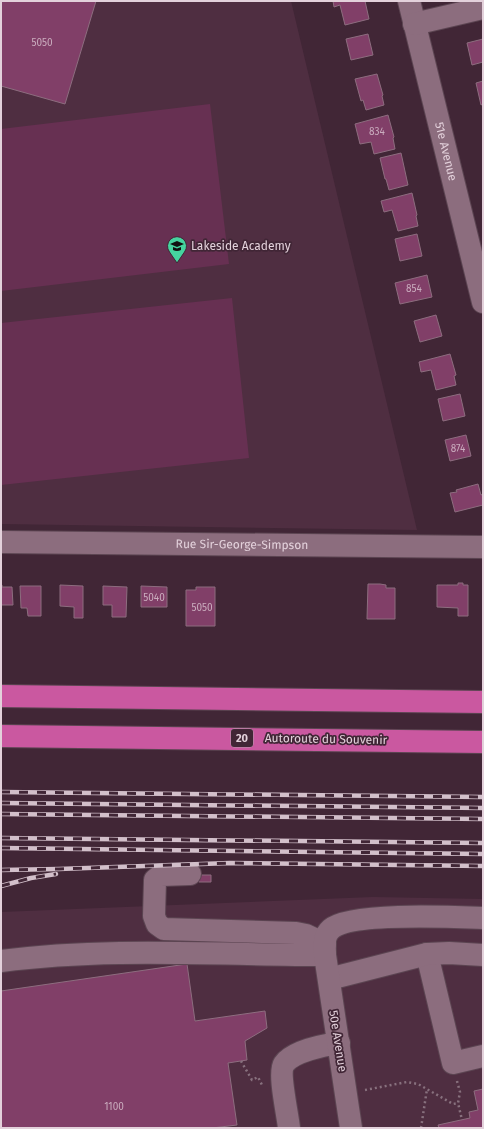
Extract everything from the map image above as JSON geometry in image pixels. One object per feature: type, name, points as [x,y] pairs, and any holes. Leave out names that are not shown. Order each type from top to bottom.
[{"type":"highway","points":[[1,696],[483,702]]},
{"type":"highway","name":"Autoroute du Souvenir","points":[[1,736],[483,742]]},
{"type":"street","name":"51e Avenue","points":[[409,1],[483,302]]},
{"type":"street","points":[[414,24],[483,8]]},
{"type":"street","name":"Rue Sir-George-Simpson","points":[[1,542],[483,547]]},
{"type":"street","points":[[190,874],[161,875],[155,880],[154,916],[156,924],[164,929],[306,935],[325,949]]},
{"type":"street","points":[[325,949],[326,935],[332,928],[342,923],[359,920],[400,917],[483,918]]},
{"type":"street","points":[[1,961],[108,953],[325,949]]},
{"type":"street","name":"50e Avenue","points":[[325,949],[351,1128]]},
{"type":"street","points":[[329,979],[426,954],[449,953],[483,955]]},
{"type":"street","points":[[426,954],[453,1063],[483,1056]]},
{"type":"street","points":[[290,1128],[281,1074],[284,1063],[306,1051],[339,1043]]},
{"type":"path","points":[[242,1061],[252,1080],[258,1077],[266,1090]]},
{"type":"path","points":[[456,1079],[460,1092],[458,1103],[462,1120]]},
{"type":"path","points":[[364,1090],[407,1082],[418,1084],[453,1104],[458,1103]]},
{"type":"path","points":[[421,1128],[426,1088]]},
{"type":"shaded area","name":"Lakeside Academy","points":[[1,1],[291,1],[417,530],[1,524]]},
{"type":"shaded area","points":[[210,104],[229,264],[1,291],[1,129]]},
{"type":"shaded area","points":[[232,298],[249,458],[1,485],[1,323]]},
{"type":"shaded area","points":[[373,897],[483,899],[483,1128],[1,1128],[1,912]]},
{"type":"building","points":[[1,1],[96,1],[65,104],[1,86]]},
{"type":"building","points":[[333,1],[365,1],[369,19],[345,25],[340,5],[334,7]]},
{"type":"building","points":[[368,34],[373,55],[351,60],[346,39]]},
{"type":"building","points":[[483,39],[483,62],[472,65],[467,43]]},
{"type":"building","points":[[377,74],[383,95],[384,105],[366,110],[363,100],[361,101],[355,79]]},
{"type":"building","points":[[483,81],[483,104],[481,105],[476,83]]},
{"type":"building","points":[[388,115],[394,137],[395,149],[374,154],[371,142],[360,144],[355,124]]},
{"type":"building","points":[[401,153],[408,185],[389,190],[380,158]]},
{"type":"building","points":[[412,193],[418,226],[398,231],[392,210],[384,212],[381,201]]},
{"type":"building","points":[[417,234],[422,256],[400,261],[395,239]]},
{"type":"building","points":[[427,275],[432,297],[400,304],[395,283]]},
{"type":"building","points":[[436,315],[442,336],[420,342],[414,321]]},
{"type":"building","points":[[450,354],[456,375],[454,376],[456,385],[436,390],[431,370],[421,372],[419,362]]},
{"type":"building","points":[[460,394],[465,416],[443,421],[438,399]]},
{"type":"building","points":[[466,435],[471,456],[450,461],[445,440]]},
{"type":"building","points":[[478,484],[481,495],[483,494],[483,505],[455,512],[450,493]]},
{"type":"building","points":[[458,583],[468,585],[468,616],[458,616],[458,608],[437,607],[437,585],[458,585]]},
{"type":"building","points":[[368,584],[380,584],[386,585],[386,588],[395,588],[395,619],[367,619]]},
{"type":"building","points":[[1,585],[2,587],[12,587],[13,605],[1,605]]},
{"type":"building","points":[[60,585],[83,586],[83,618],[74,618],[74,607],[60,606]]},
{"type":"building","points":[[20,586],[41,586],[41,616],[28,616],[27,608],[21,608]]},
{"type":"building","points":[[103,586],[127,587],[126,617],[112,617],[112,605],[103,605]]},
{"type":"building","points":[[141,586],[167,587],[167,607],[141,607]]},
{"type":"building","points":[[196,587],[215,587],[215,626],[186,626],[186,590],[196,590]]},
{"type":"building","points":[[200,875],[211,875],[211,882],[199,882]]},
{"type":"building","points":[[187,964],[195,1021],[265,1011],[267,1028],[245,1041],[247,1060],[228,1063],[237,1125],[212,1128],[1,1128],[1,991]]},
{"type":"building","points":[[483,1089],[483,1128],[439,1128],[438,1125],[470,1118],[469,1112],[478,1110],[474,1091]]},
{"type":"railway","points":[[1,792],[483,797]]},
{"type":"railway","points":[[1,803],[483,808]]},
{"type":"railway","points":[[1,814],[483,819]]},
{"type":"railway","points":[[1,838],[483,843]]},
{"type":"railway","points":[[1,848],[483,854]]},
{"type":"railway","points":[[1,870],[230,863],[483,866]]},
{"type":"railway","points":[[1,886],[31,878],[56,874]]},
{"type":"place","name":"Lakeside Academy","points":[[177,263]]}]
